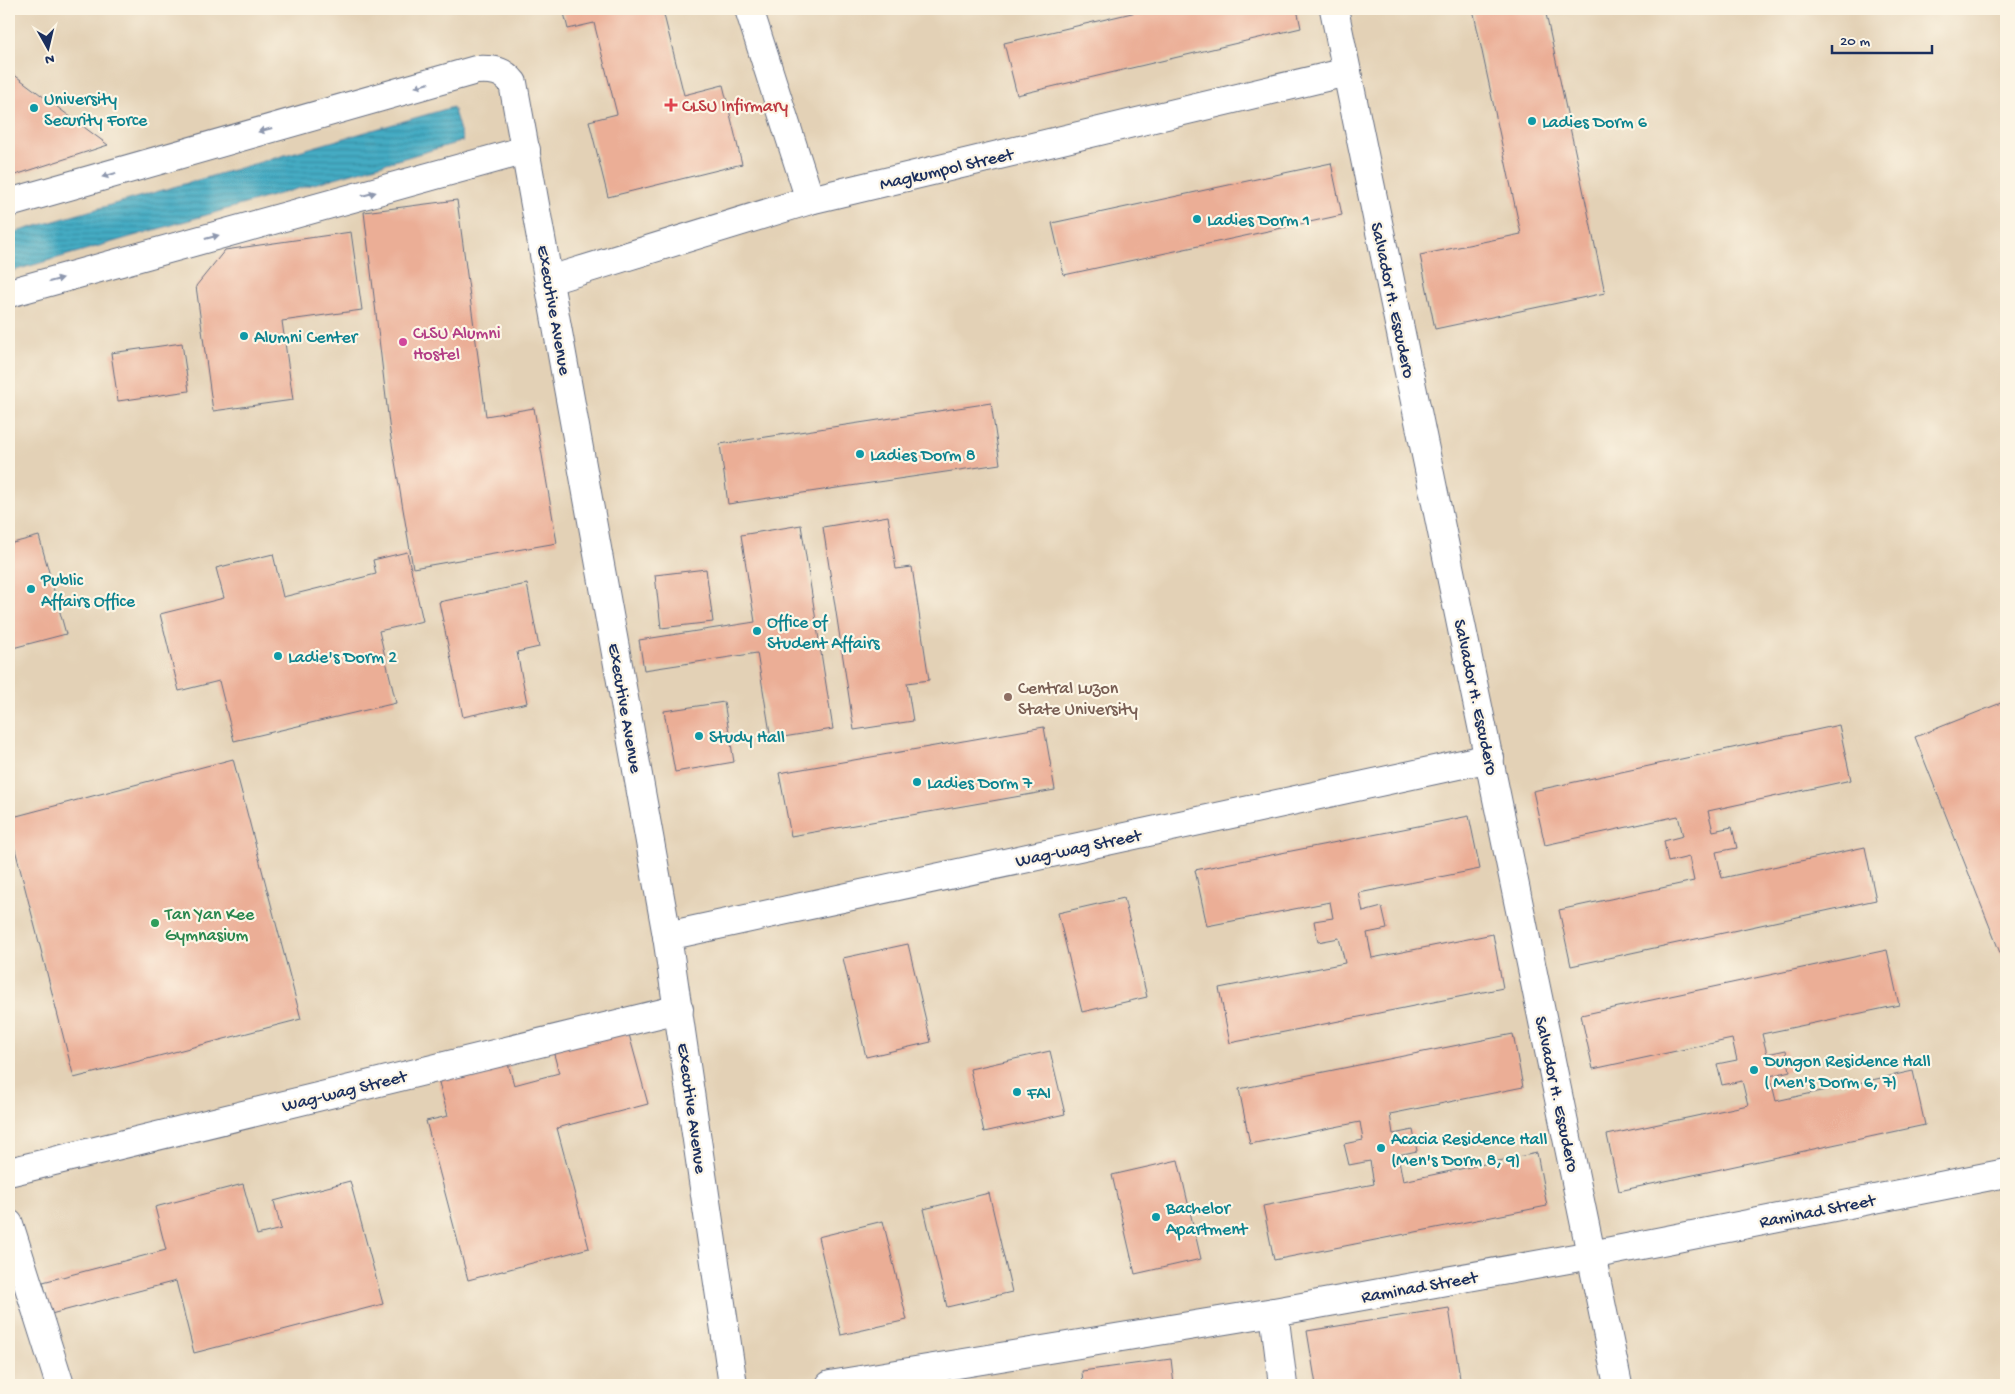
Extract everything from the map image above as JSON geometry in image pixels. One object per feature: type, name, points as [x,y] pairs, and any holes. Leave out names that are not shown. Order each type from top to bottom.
[{"type":"street","points":[[750,9],[810,200]]},
{"type":"street","name":"Salvador H. Escudero","points":[[1334,9],[1618,1385]]},
{"type":"street","name":"Executive Avenue","points":[[9,203],[468,72],[483,69],[496,70],[503,73],[513,84],[550,280],[667,936],[733,1385]]},
{"type":"street","name":"Magkumpol Street","points":[[550,280],[810,200],[1346,72]]},
{"type":"street","points":[[9,294],[526,150]]},
{"type":"street","name":"Wag-wag Street","points":[[667,936],[1490,758]]},
{"type":"street","name":"Wag-wag Street","points":[[9,1172],[679,1009]]},
{"type":"street","name":"Raminad Street","points":[[830,1385],[1274,1312],[1591,1255],[2006,1173]]},
{"type":"street","points":[[9,1224],[60,1385]]},
{"type":"street","points":[[1274,1312],[1283,1385]]},
{"type":"shaded area","name":"Central Luzon State University","points":[[9,9],[2006,9],[2006,1385],[9,1385]]},
{"type":"water","points":[[453,107],[463,141],[9,272],[9,234]]},
{"type":"building","name":"CLSU Infirmary","points":[[563,9],[669,9],[663,11],[684,95],[723,85],[742,164],[608,197],[589,121],[617,114],[594,23],[568,29]]},
{"type":"building","points":[[1149,9],[1297,9],[1301,28],[1017,95],[1004,43]]},
{"type":"building","name":"Ladies Dorm 6","points":[[1473,9],[1545,9],[1605,293],[1435,329],[1420,255],[1521,234]]},
{"type":"building","name":"University Security Force","points":[[9,71],[108,145],[9,177]]},
{"type":"building","name":"Ladies Dorm 1","points":[[1331,163],[1342,215],[1064,275],[1052,223]]},
{"type":"building","points":[[457,200],[486,416],[534,408],[557,543],[413,568],[390,432],[364,212]]},
{"type":"building","name":"Alumni Center","points":[[351,232],[362,310],[282,321],[293,400],[213,411],[196,286],[225,250]]},
{"type":"building","points":[[182,343],[189,391],[118,401],[111,353]]},
{"type":"building","name":"Ladies Dorm 8","points":[[991,403],[1000,464],[728,504],[720,444]]},
{"type":"building","points":[[888,516],[896,569],[912,567],[929,680],[907,683],[913,721],[854,730],[823,527]]},
{"type":"building","name":"Office of Student Affairs","points":[[801,525],[833,729],[771,739],[757,653],[644,670],[639,640],[755,622],[741,535]]},
{"type":"building","name":"Public Affairs Office","points":[[39,536],[66,634],[9,649],[9,544]]},
{"type":"building","name":"Ladie's Dorm 2","points":[[407,552],[423,621],[379,631],[396,703],[234,741],[219,681],[179,691],[160,614],[224,598],[216,568],[273,554],[283,597],[376,574],[373,560]]},
{"type":"building","points":[[706,569],[713,622],[661,628],[655,575]]},
{"type":"building","points":[[527,584],[539,647],[517,652],[527,703],[463,717],[439,602]]},
{"type":"building","points":[[2006,701],[2006,968],[1915,737]]},
{"type":"building","name":"Study Hall","points":[[724,702],[734,762],[675,772],[664,711]]},
{"type":"building","points":[[1839,725],[1851,780],[1708,811],[1713,831],[1732,827],[1737,848],[1716,852],[1722,878],[1865,847],[1876,900],[1571,966],[1559,910],[1694,881],[1689,857],[1668,862],[1664,841],[1683,836],[1678,816],[1545,845],[1533,791]]},
{"type":"building","name":"Ladies Dorm 7","points":[[1044,727],[1055,790],[791,836],[779,773]]},
{"type":"building","name":"Tan Yan Kee Gymnasium","points":[[233,759],[301,1019],[74,1078],[9,826],[9,818]]},
{"type":"building","points":[[1469,816],[1480,869],[1359,893],[1363,912],[1382,907],[1387,929],[1367,933],[1372,958],[1493,934],[1503,988],[1230,1043],[1219,988],[1345,963],[1339,938],[1318,942],[1314,921],[1333,918],[1330,902],[1207,926],[1195,870]]},
{"type":"building","points":[[1124,898],[1147,997],[1082,1012],[1058,913]]},
{"type":"building","points":[[908,944],[931,1042],[866,1057],[843,958]]},
{"type":"building","name":"Dungon Residence Hall ( Men's Dorm 6, 7)","points":[[1887,950],[1899,1005],[1762,1034],[1767,1054],[1786,1050],[1790,1071],[1770,1076],[1776,1101],[1913,1071],[1925,1125],[1619,1191],[1607,1135],[1748,1105],[1742,1081],[1722,1085],[1717,1064],[1737,1060],[1732,1039],[1593,1069],[1581,1015]]},
{"type":"building","points":[[627,1027],[648,1104],[557,1128],[589,1248],[468,1280],[426,1121],[448,1116],[438,1079],[507,1060],[514,1085],[559,1073],[552,1047]]},
{"type":"building","name":"Acacia Residence Hall (Men's Dorm 8, 9)","points":[[1513,1034],[1523,1087],[1390,1114],[1393,1134],[1413,1130],[1417,1151],[1398,1155],[1403,1181],[1537,1153],[1547,1206],[1274,1260],[1263,1206],[1374,1184],[1370,1161],[1349,1165],[1344,1144],[1363,1140],[1360,1122],[1250,1144],[1239,1089]]},
{"type":"building","name":"FAI","points":[[1050,1051],[1065,1114],[984,1132],[970,1069]]},
{"type":"building","name":"Bachelor Apartment","points":[[1178,1160],[1201,1259],[1135,1274],[1112,1175]]},
{"type":"building","points":[[350,1181],[383,1304],[194,1353],[176,1281],[51,1314],[43,1282],[166,1250],[155,1207],[243,1184],[257,1235],[281,1229],[274,1201]]},
{"type":"building","points":[[989,1193],[1012,1292],[947,1307],[924,1209]]},
{"type":"building","points":[[883,1221],[907,1320],[841,1335],[818,1237]]},
{"type":"building","points":[[1449,1308],[1461,1385],[1316,1385],[1307,1331]]},
{"type":"building","points":[[1171,1359],[1174,1385],[1083,1385],[1082,1371]]},
{"type":"place","name":"CLSU Infirmary","points":[[671,105]]},
{"type":"place","name":"University Security Force","points":[[34,108]]},
{"type":"place","name":"Ladies Dorm 6","points":[[1532,121]]},
{"type":"place","name":"Ladies Dorm 1","points":[[1197,219]]},
{"type":"place","name":"Alumni Center","points":[[244,336]]},
{"type":"place","name":"CLSU Alumni Hostel","points":[[403,342]]},
{"type":"place","name":"Ladies Dorm 8","points":[[860,454]]},
{"type":"place","name":"Public Affairs Office","points":[[31,589]]},
{"type":"place","name":"Office of Student Affairs","points":[[757,631]]},
{"type":"place","name":"Ladie's Dorm 2","points":[[278,656]]},
{"type":"place","name":"Central Luzon State University","points":[[1008,697]]},
{"type":"place","name":"Study Hall","points":[[699,736]]},
{"type":"place","name":"Ladies Dorm 7","points":[[917,782]]},
{"type":"place","name":"Tan Yan Kee Gymnasium","points":[[155,923]]},
{"type":"place","name":"Dungon Residence Hall ( Men's Dorm 6, 7)","points":[[1754,1070]]},
{"type":"place","name":"FAI","points":[[1017,1092]]},
{"type":"place","name":"Acacia Residence Hall (Men's Dorm 8, 9)","points":[[1381,1148]]},
{"type":"place","name":"Bachelor Apartment","points":[[1156,1217]]}]
